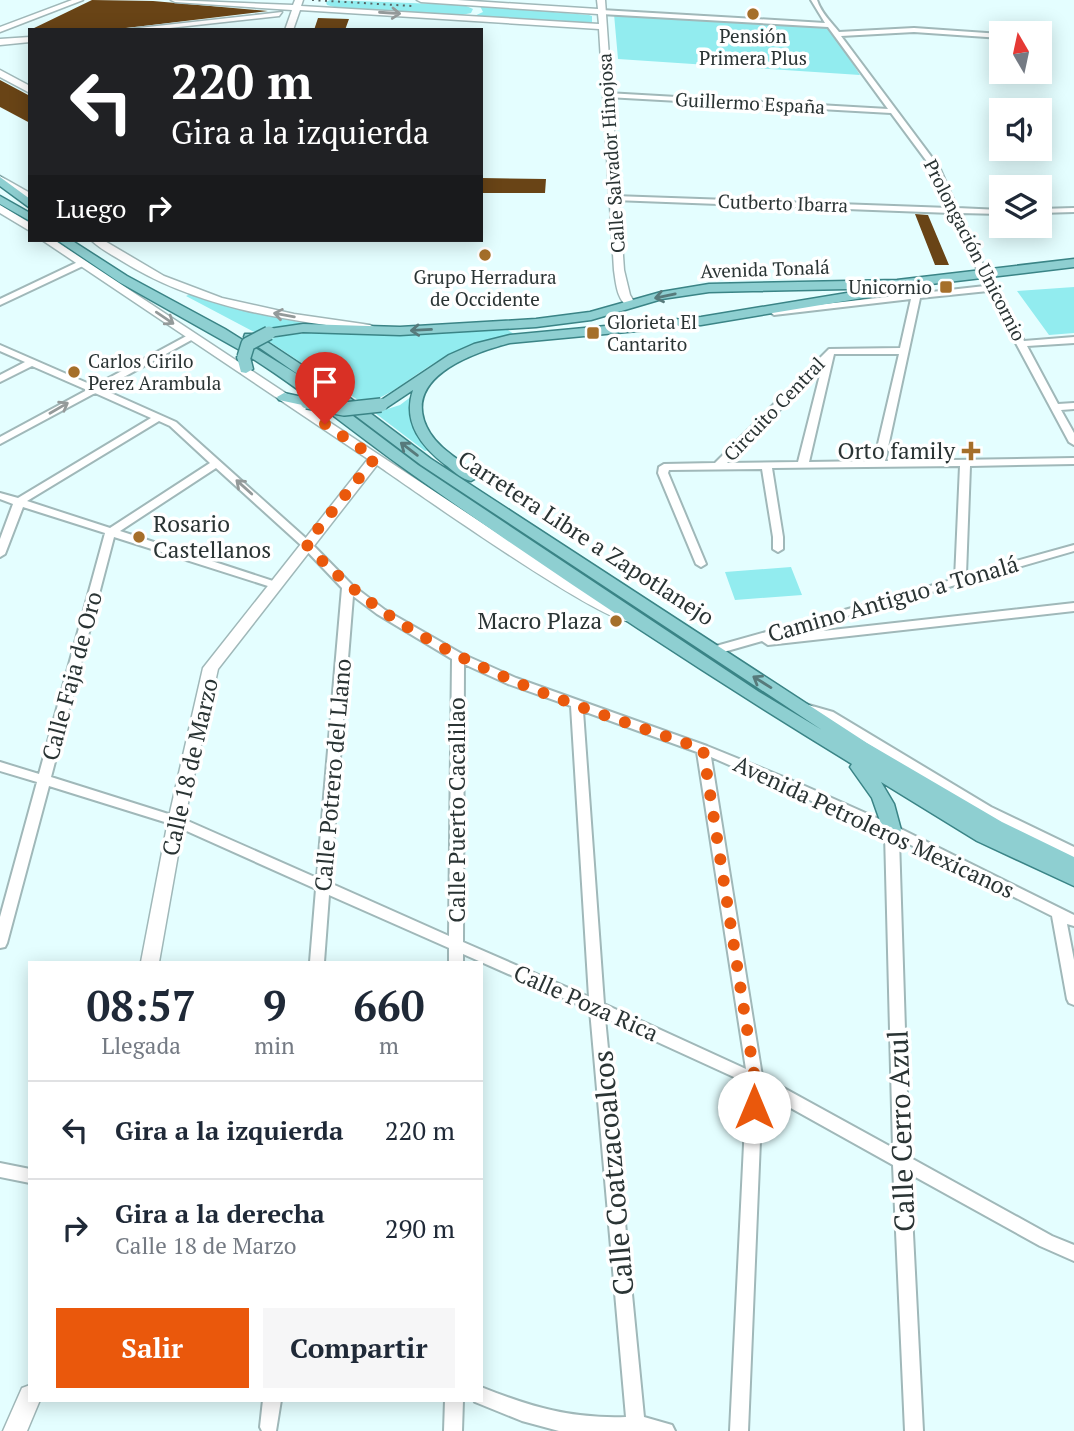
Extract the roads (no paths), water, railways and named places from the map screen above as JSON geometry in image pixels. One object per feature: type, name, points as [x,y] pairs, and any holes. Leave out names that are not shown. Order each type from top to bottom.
[{"type":"main road","points":[[0,180],[28,204]]},
{"type":"main road","points":[[0,188],[28,205]]},
{"type":"main road","points":[[0,199],[28,217]]},
{"type":"main road","name":"Carretera Libre a Zapotlanejo","points":[[66,242],[123,279],[216,330],[295,379],[413,468],[669,642],[984,836],[1074,879]]},
{"type":"main road","name":"Carretera Libre a Zapotlanejo","points":[[82,242],[149,283],[275,352],[426,462],[861,747],[995,827],[1074,866]]},
{"type":"main road","name":"Avenida Tonalá","points":[[245,363],[248,344],[269,332],[303,328],[400,331],[536,323],[591,316],[661,296],[709,288],[986,280],[1074,264]]},
{"type":"main road","name":"Avenida Tonalá","points":[[284,397],[344,409],[381,405],[435,370],[479,347],[530,336],[746,314],[904,288],[1074,270]]},
{"type":"main road","points":[[709,288],[734,292],[746,299],[750,308],[746,314]]},
{"type":"main road","points":[[435,370],[421,390],[416,417],[422,434],[435,451],[683,624],[708,647]]},
{"type":"main road","points":[[847,754],[882,797],[890,811],[892,830]]},
{"type":"street","points":[[0,30],[79,0]]},
{"type":"street","points":[[175,0],[602,27]]},
{"type":"street","points":[[421,0],[601,7],[613,12],[832,25]]},
{"type":"street","name":"Prolongación Unicornio","points":[[814,0],[935,167],[986,280],[1074,442]]},
{"type":"street","points":[[455,18],[478,12],[476,6],[464,3]]},
{"type":"street","points":[[290,27],[297,7]]},
{"type":"street","points":[[140,28],[297,7]]},
{"type":"street","name":"Calle Salvador Hinojosa","points":[[601,7],[619,270],[624,295],[630,305]]},
{"type":"street","points":[[839,34],[914,30],[989,35]]},
{"type":"street","points":[[0,42],[28,39]]},
{"type":"street","points":[[0,62],[28,78]]},
{"type":"street","points":[[0,73],[28,89]]},
{"type":"street","name":"Guillermo España","points":[[607,95],[893,111]]},
{"type":"street","points":[[0,180],[28,197]]},
{"type":"street","name":"Cutberto Ibarra","points":[[614,198],[952,208],[989,212]]},
{"type":"street","points":[[0,208],[28,227]]},
{"type":"street","points":[[1052,211],[1074,210]]},
{"type":"street","name":"Carretera Libre a Zapotlanejo","points":[[50,242],[192,336],[245,363],[284,397],[574,590],[669,642]]},
{"type":"street","points":[[99,242],[169,283],[207,297],[277,314],[376,329]]},
{"type":"street","points":[[0,302],[82,263]]},
{"type":"street","points":[[746,314],[916,296],[986,280]]},
{"type":"street","points":[[879,463],[916,296]]},
{"type":"street","points":[[0,441],[192,336]]},
{"type":"street","points":[[1022,344],[1074,340]]},
{"type":"street","name":"Avenida Petroleros Mexicanos","points":[[0,348],[186,433],[306,544],[348,587],[381,612],[458,657],[578,706],[703,749],[892,830],[1074,921]]},
{"type":"street","name":"Circuito Central","points":[[719,465],[829,352],[841,349],[905,351]]},
{"type":"street","name":"Circuito Central","points":[[803,464],[829,352]]},
{"type":"street","points":[[0,379],[32,362]]},
{"type":"street","points":[[1056,407],[1074,406]]},
{"type":"street","points":[[0,554],[19,502],[158,418]]},
{"type":"street","name":"Calle 18 de Marzo","points":[[149,961],[176,821],[211,668],[375,458]]},
{"type":"street","points":[[701,564],[667,485],[664,467],[1074,461]]},
{"type":"street","points":[[110,533],[218,463]]},
{"type":"street","points":[[960,580],[965,463]]},
{"type":"street","points":[[766,464],[778,549]]},
{"type":"street","points":[[0,496],[275,585]]},
{"type":"street","name":"Calle Faja de Oro","points":[[0,943],[110,533]]},
{"type":"street","name":"Camino Antiguo a Tonalá","points":[[708,647],[735,645],[1074,548]]},
{"type":"street","name":"Calle Potrero del Llano","points":[[317,961],[348,587]]},
{"type":"street","points":[[735,645],[1074,607]]},
{"type":"street","name":"Calle Puerto Cacalilao","points":[[456,961],[458,657]]},
{"type":"street","name":"Calle Coatzacoalcos","points":[[578,706],[597,1007],[636,1427]]},
{"type":"street","points":[[804,708],[829,715],[986,810],[1074,853]]},
{"type":"street","points":[[703,749],[755,1080],[739,1431]]},
{"type":"street","name":"Calle Poza Rica","points":[[0,766],[176,821],[597,1007],[755,1080],[1074,1254]]},
{"type":"street","name":"Calle Cerro Azul","points":[[892,830],[901,1161],[914,1431]]},
{"type":"street","points":[[1058,913],[1071,958],[1074,999]]},
{"type":"street","points":[[0,1170],[28,1175]]},
{"type":"street","points":[[483,1397],[568,1425],[636,1427],[666,1431]]},
{"type":"street","points":[[15,1431],[28,1401]]},
{"type":"street","points":[[269,1427],[272,1402]]},
{"type":"street","points":[[453,1431],[454,1402]]},
{"type":"railway","points":[[312,0],[412,6]]},
{"type":"place","name":"Pensión Primera Plus","points":[[753,14]]},
{"type":"place","name":"Grupo Herradura de Occidente","points":[[485,255]]},
{"type":"place","name":"Unicornio","points":[[946,287]]},
{"type":"place","name":"Glorieta El Cantarito","points":[[593,333]]},
{"type":"place","name":"Carlos Cirilo Perez Arambula","points":[[74,372]]},
{"type":"place","name":"Orto family","points":[[971,451]]},
{"type":"place","name":"Rosario Castellanos","points":[[139,537]]},
{"type":"place","name":"Macro Plaza","points":[[616,621]]}]
